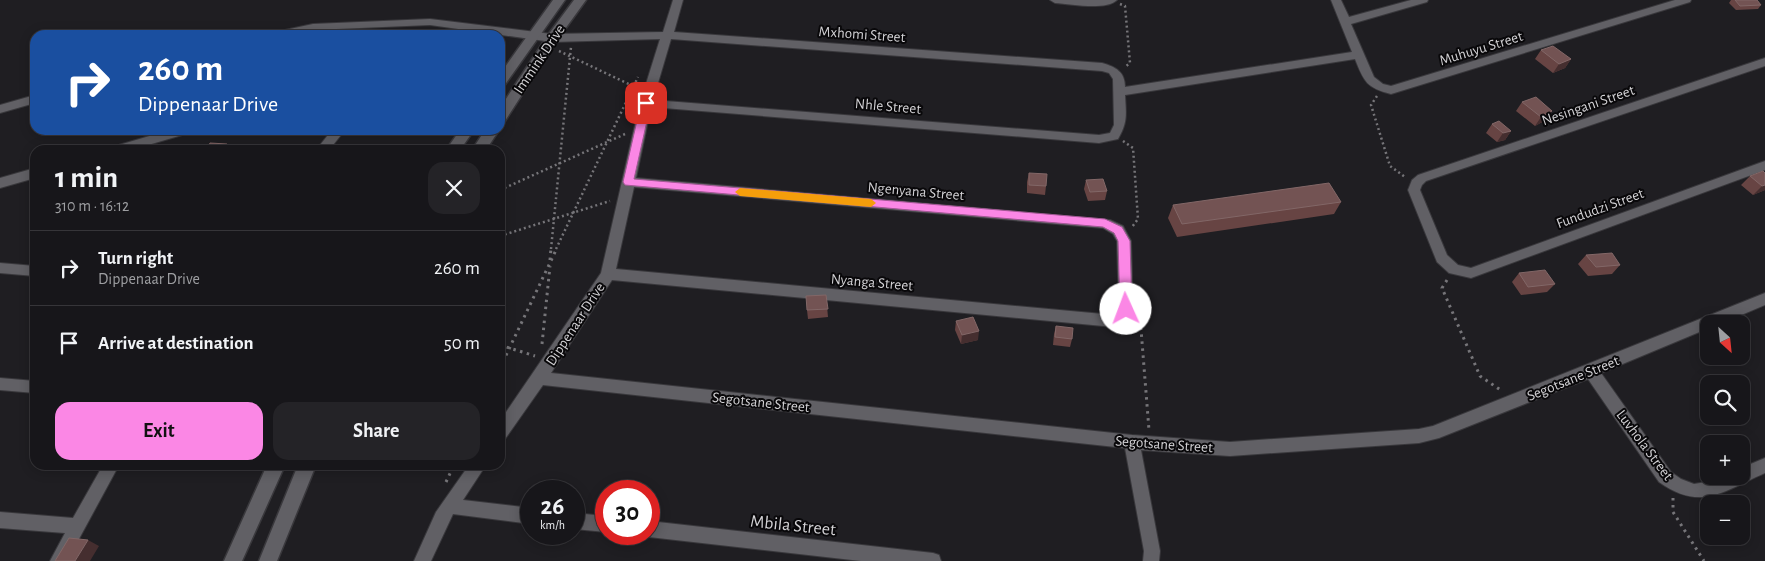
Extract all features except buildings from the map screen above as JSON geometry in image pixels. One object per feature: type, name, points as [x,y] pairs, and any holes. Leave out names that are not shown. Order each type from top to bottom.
[{"type":"main road","name":"Immink Drive","points":[[505,77],[559,0]]},
{"type":"main road","name":"Immink Drive","points":[[505,110],[552,38],[580,0]]},
{"type":"main road","points":[[233,561],[274,470]]},
{"type":"main road","points":[[268,561],[305,470]]},
{"type":"street","name":"Dippenaar Drive","points":[[505,427],[539,378],[546,359],[608,274],[647,98],[678,0]]},
{"type":"street","points":[[1056,0],[1102,3],[1113,0]]},
{"type":"street","points":[[1336,0],[1369,79],[1381,88]]},
{"type":"street","points":[[1345,22],[1423,0]]},
{"type":"street","name":"Muhuyu Street","points":[[1381,88],[1397,90],[1686,0]]},
{"type":"street","name":"Mxhomi Street","points":[[303,30],[430,22],[489,30]]},
{"type":"street","points":[[423,30],[430,22]]},
{"type":"street","name":"Mxhomi Street","points":[[505,32],[552,38],[666,35],[1102,67],[1112,70],[1117,75]]},
{"type":"street","points":[[1120,92],[1360,55]]},
{"type":"street","name":"Nesingani Street","points":[[1418,182],[1765,62]]},
{"type":"street","points":[[1117,75],[1120,92],[1117,130]]},
{"type":"street","name":"Nhle Street","points":[[647,98],[1099,139],[1109,138],[1117,130]]},
{"type":"street","points":[[0,109],[30,100]]},
{"type":"street","points":[[133,145],[168,135]]},
{"type":"street","points":[[326,145],[335,135]]},
{"type":"street","name":"Fundudzi Street","points":[[1450,267],[1471,273],[1765,164]]},
{"type":"street","points":[[0,183],[30,174]]},
{"type":"street","name":"Ngenyana Street","points":[[628,182],[1105,223],[1118,230],[1123,236]]},
{"type":"street","points":[[1418,182],[1414,190],[1442,258],[1450,267]]},
{"type":"street","points":[[1123,236],[1125,312]]},
{"type":"street","points":[[0,268],[30,270]]},
{"type":"street","name":"Nyanga Street","points":[[608,274],[1114,321],[1125,312]]},
{"type":"street","name":"Segotsane Street","points":[[539,378],[1132,442],[1230,448],[1419,436],[1438,432],[1591,372],[1765,299]]},
{"type":"street","name":"Luvhola Street","points":[[1591,372],[1665,477],[1674,484],[1694,492],[1703,492],[1720,485]]},
{"type":"street","points":[[0,384],[30,387]]},
{"type":"street","points":[[1132,442],[1152,551],[1151,561]]},
{"type":"street","name":"Luvhola Street","points":[[1750,472],[1765,465]]},
{"type":"street","points":[[58,561],[108,470]]},
{"type":"street","points":[[422,561],[448,506],[474,470]]},
{"type":"street","points":[[448,506],[520,515]]},
{"type":"street","points":[[0,520],[77,526]]},
{"type":"street","name":"Mbila Street","points":[[660,530],[933,561]]},
{"type":"path","points":[[1113,0],[1125,6],[1130,63],[1117,75]]},
{"type":"path","points":[[505,346],[546,359],[550,263],[572,43]]},
{"type":"path","points":[[558,51],[634,86],[647,98]]},
{"type":"path","points":[[505,358],[642,70]]},
{"type":"path","points":[[1381,88],[1371,105],[1390,166],[1418,182]]},
{"type":"path","points":[[1117,130],[1133,148],[1138,219],[1123,236]]},
{"type":"path","points":[[505,188],[625,134],[640,132]]},
{"type":"path","points":[[505,234],[625,197]]},
{"type":"path","points":[[1450,267],[1442,288],[1480,376],[1517,401]]},
{"type":"path","points":[[1125,312],[1141,329],[1150,443]]},
{"type":"path","points":[[1674,484],[1673,512],[1704,561]]},
{"type":"slow traffic","points":[[740,192],[871,203]]},
{"type":"route","points":[[646,103],[628,182],[1105,223],[1118,230],[1123,236],[1126,309]]}]
